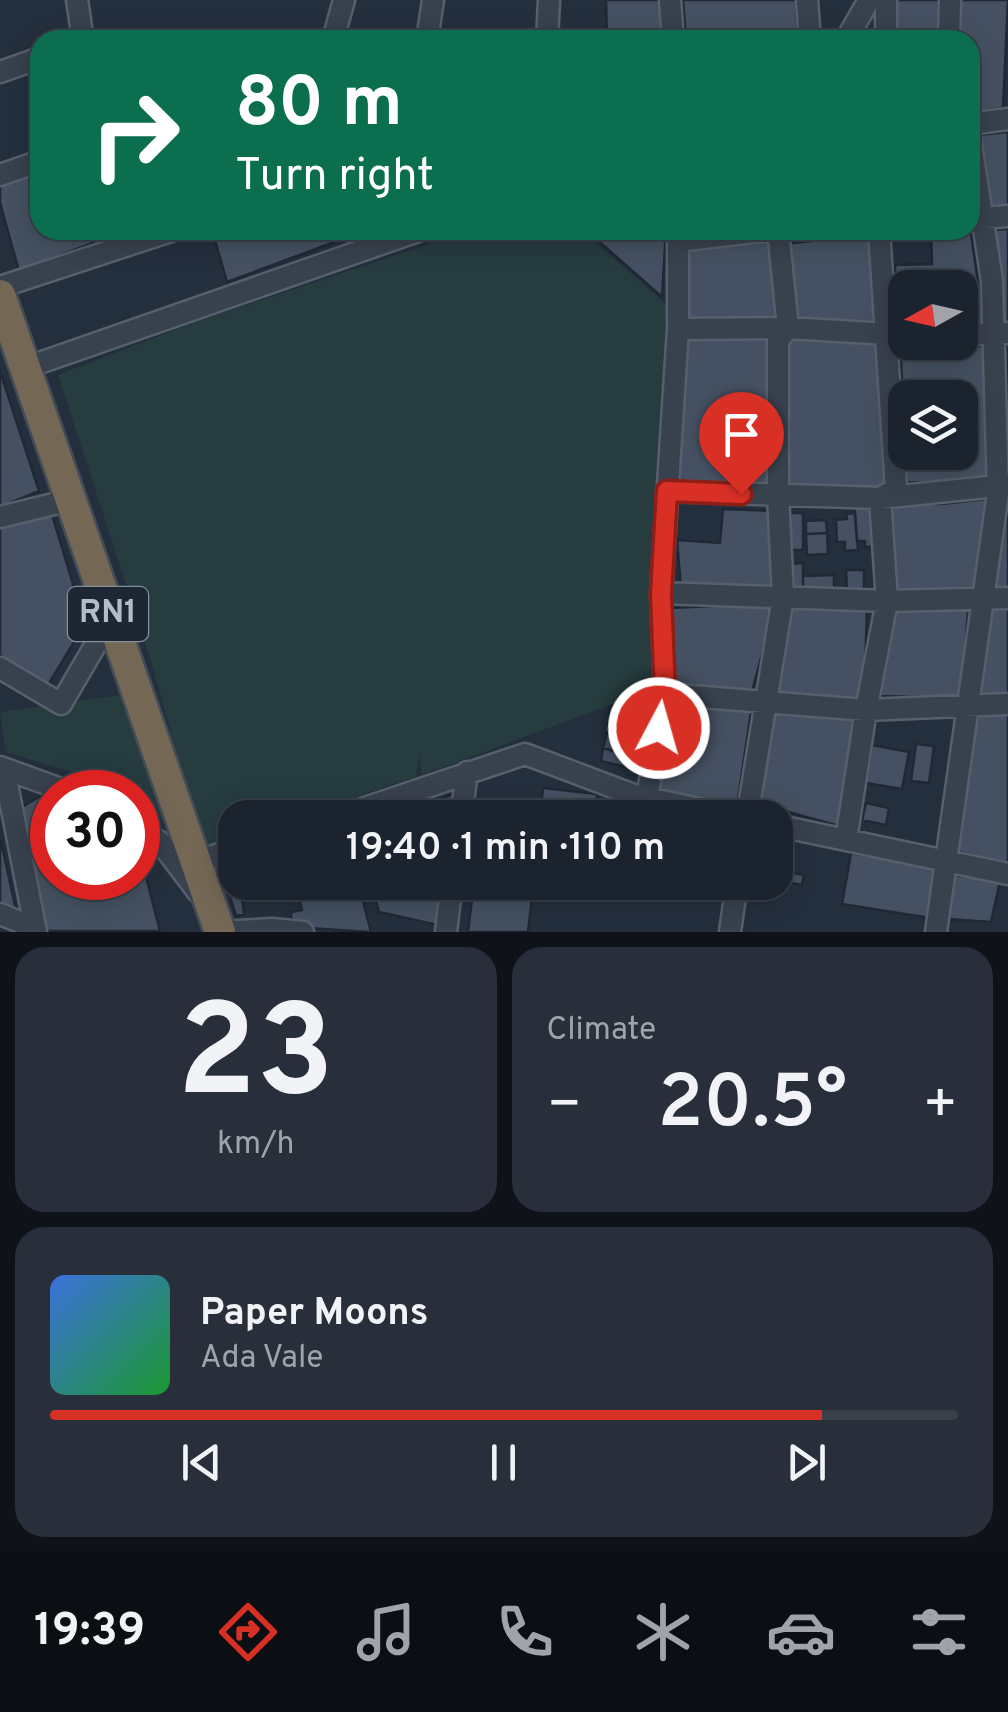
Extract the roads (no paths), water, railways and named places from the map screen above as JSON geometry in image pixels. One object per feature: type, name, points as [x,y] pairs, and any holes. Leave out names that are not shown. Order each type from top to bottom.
[{"type":"highway","name":"RN1","points":[[0,294],[218,926]]},
{"type":"street","points":[[77,0],[82,30]]},
{"type":"street","points":[[335,30],[344,0]]},
{"type":"street","points":[[428,30],[433,0]]},
{"type":"street","points":[[548,30],[549,0]]},
{"type":"street","points":[[670,0],[672,30]]},
{"type":"street","points":[[807,0],[809,30]]},
{"type":"street","points":[[852,30],[869,0]]},
{"type":"street","points":[[886,0],[886,30]]},
{"type":"street","points":[[949,30],[950,0]]},
{"type":"street","points":[[0,72],[30,62]]},
{"type":"street","points":[[980,123],[1008,119]]},
{"type":"street","points":[[0,175],[30,164]]},
{"type":"street","points":[[980,218],[1008,216]]},
{"type":"street","points":[[936,932],[1003,485],[1001,333],[980,234]]},
{"type":"street","points":[[0,287],[125,240]]},
{"type":"street","points":[[25,368],[387,240]]},
{"type":"street","points":[[647,798],[665,694],[661,594],[678,329],[678,240]]},
{"type":"street","points":[[747,800],[782,597],[778,341],[788,328],[779,240]]},
{"type":"street","points":[[881,240],[888,290]]},
{"type":"street","points":[[678,329],[788,328],[888,335]]},
{"type":"street","points":[[880,498],[896,489],[894,360]]},
{"type":"street","points":[[667,491],[880,498],[1003,485]]},
{"type":"street","points":[[846,840],[888,601],[880,498]]},
{"type":"street","points":[[0,516],[70,500]]},
{"type":"street","points":[[661,594],[888,601],[1008,598]]},
{"type":"street","points":[[0,668],[61,704],[110,620]]},
{"type":"street","points":[[665,694],[866,710],[1008,704]]},
{"type":"street","points":[[387,800],[524,754],[657,800]]},
{"type":"street","points":[[2,768],[30,778]]},
{"type":"street","points":[[2,768],[35,930]]},
{"type":"street","points":[[463,800],[467,772]]},
{"type":"street","points":[[793,829],[1008,874]]},
{"type":"street","points":[[160,842],[218,926],[303,932]]},
{"type":"street","points":[[195,862],[218,855]]},
{"type":"street","points":[[446,932],[450,900]]},
{"type":"street","points":[[730,932],[735,900]]},
{"type":"street","points":[[0,914],[35,930]]}]
